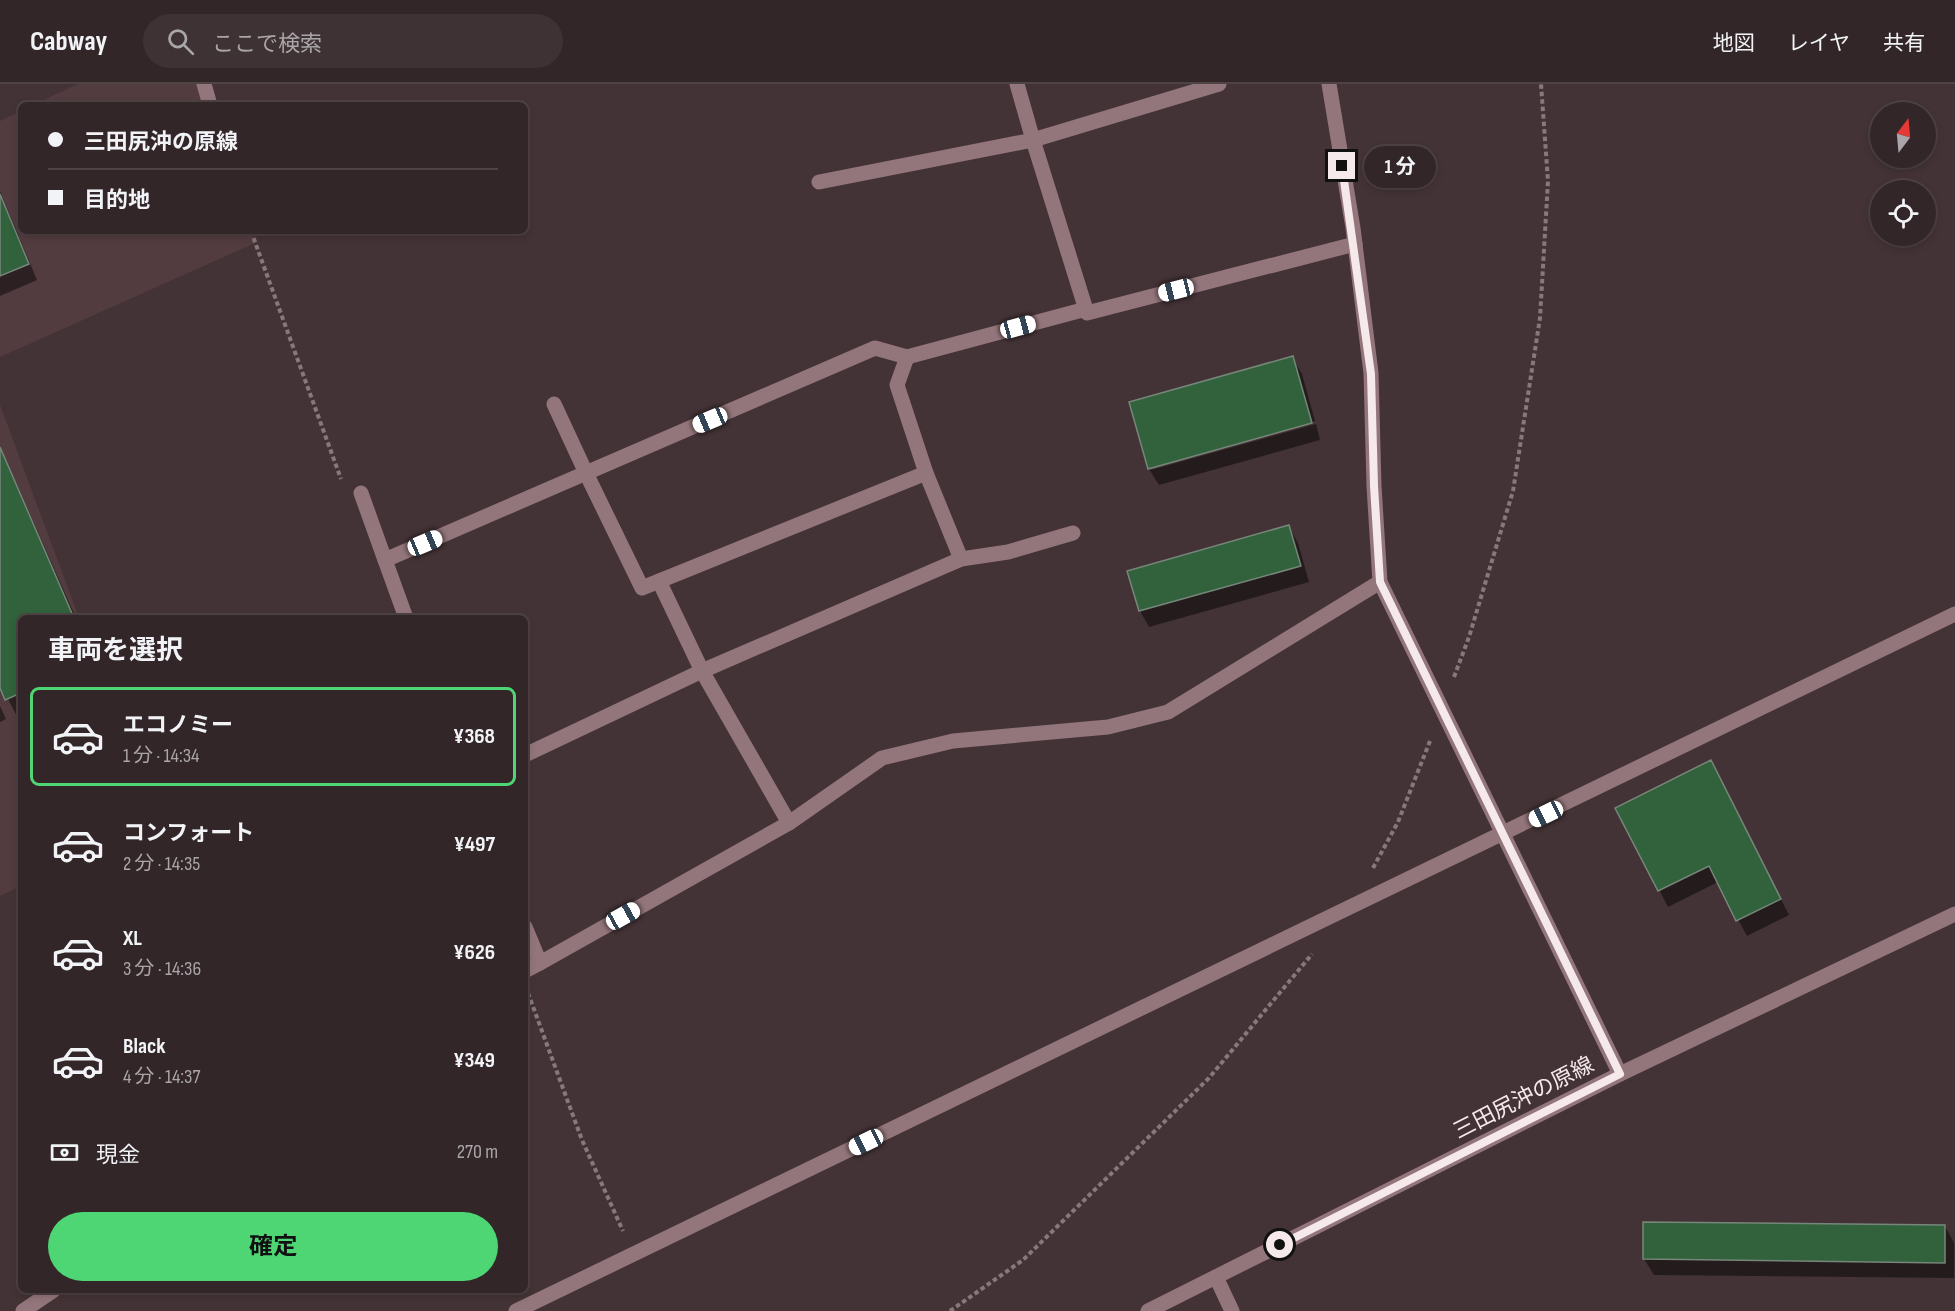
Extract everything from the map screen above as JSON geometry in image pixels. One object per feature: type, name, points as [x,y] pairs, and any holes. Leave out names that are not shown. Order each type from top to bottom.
[{"type":"street","points":[[204,84],[209,102]]},
{"type":"street","points":[[1017,84],[1087,313],[1355,244]]},
{"type":"street","points":[[819,182],[1033,140],[1219,84]]},
{"type":"street","points":[[1329,84],[1355,244],[1371,374],[1374,486],[1380,582],[1620,1074]]},
{"type":"street","points":[[385,560],[875,348],[907,357],[1086,309]]},
{"type":"street","points":[[907,357],[897,385],[926,473],[961,559]]},
{"type":"street","points":[[554,404],[642,588],[926,473]]},
{"type":"street","points":[[361,493],[405,615]]},
{"type":"street","points":[[528,754],[702,671],[961,559],[1008,552],[1073,533]]},
{"type":"street","points":[[659,581],[702,671],[789,823]]},
{"type":"street","points":[[528,969],[789,823],[882,758],[953,741],[1108,727],[1168,712],[1380,582]]},
{"type":"street","points":[[516,1311],[1503,835],[1955,614]]},
{"type":"street","name":"三田尻沖の原線","points":[[1148,1311],[1620,1074],[1955,914]]},
{"type":"street","points":[[528,934],[540,963]]},
{"type":"street","points":[[1216,1277],[1232,1311]]},
{"type":"street","points":[[23,1311],[50,1293]]},
{"type":"path","points":[[1372,870],[1398,822],[1442,710],[1468,637],[1513,491],[1539,330],[1548,181],[1541,84]]},
{"type":"path","points":[[252,234],[344,486]]},
{"type":"path","points":[[950,1311],[1023,1260],[1209,1078],[1313,953]]},
{"type":"path","points":[[528,992],[582,1140],[634,1254]]},
{"type":"shaded area","points":[[78,84],[204,84],[209,102],[39,102]]},
{"type":"shaded area","points":[[18,112],[18,234],[252,234],[255,243],[0,357],[0,121]]},
{"type":"shaded area","points":[[0,405],[78,615],[18,615],[18,887],[0,896]]},
{"type":"building","points":[[0,194],[29,264],[0,276]]},
{"type":"building","points":[[1293,356],[1312,423],[1148,469],[1129,402]]},
{"type":"building","points":[[0,447],[73,615],[18,615],[18,694],[5,700],[0,688]]},
{"type":"building","points":[[1289,525],[1301,566],[1139,611],[1127,571]]},
{"type":"building","points":[[1711,760],[1781,899],[1736,921],[1709,866],[1658,891],[1615,808]]},
{"type":"building","points":[[1643,1222],[1945,1225],[1945,1263],[1643,1259]]},
{"type":"route","points":[[1280,1245],[1620,1074],[1380,582],[1374,486],[1371,374],[1353,228],[1342,166]]}]
